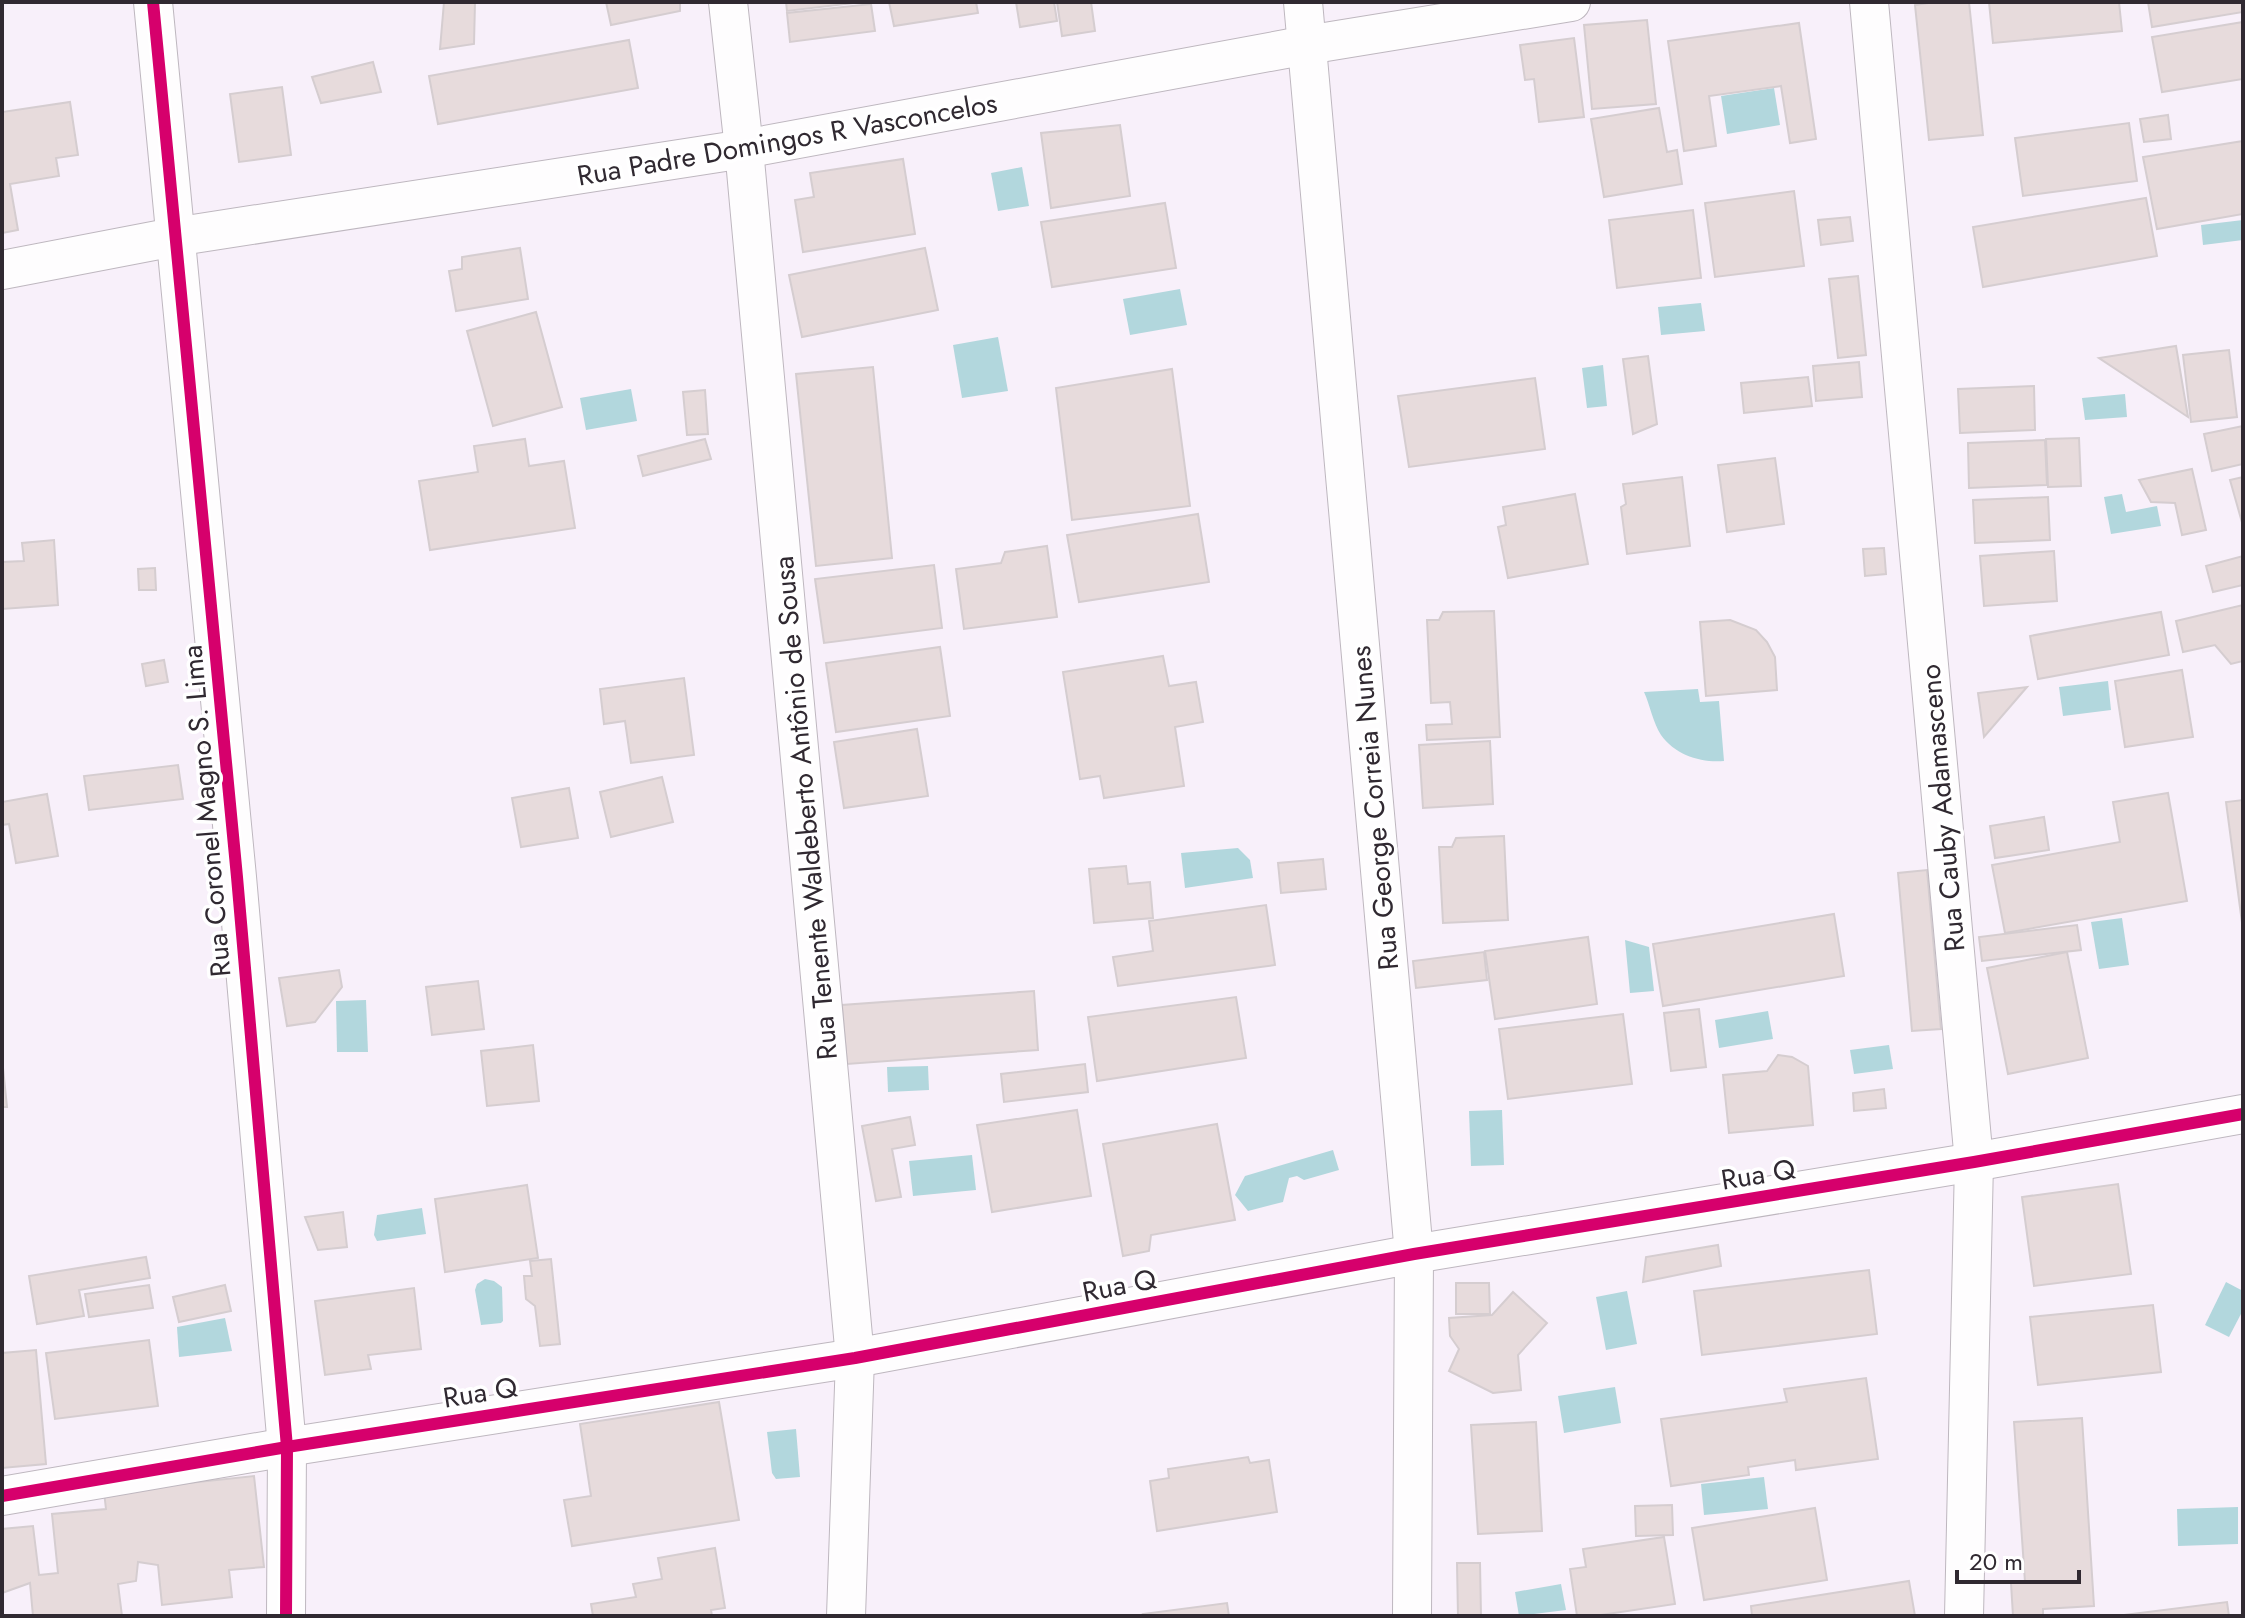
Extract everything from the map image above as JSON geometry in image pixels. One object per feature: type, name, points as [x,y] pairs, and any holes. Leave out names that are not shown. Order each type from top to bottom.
[{"type":"street","name":"Rua Coronel Magno S. Lima","points":[[153,2],[237,877],[287,1447],[286,1616]]},
{"type":"street","name":"Rua Tenente Waldeberto Antônio de Sousa","points":[[728,2],[855,1358],[846,1616]]},
{"type":"street","name":"Rua George Correia Nunes","points":[[1303,2],[1414,1254],[1412,1616]]},
{"type":"street","name":"Rua Padre Domingos R Vasconcelos","points":[[2,270],[174,237],[744,149],[1307,45],[1571,2]]},
{"type":"street","name":"Rua Cauby Adamasceno","points":[[1869,2],[1974,1162],[1964,1616]]},
{"type":"street","name":"Rua Q","points":[[2,1496],[287,1447],[855,1358],[1414,1254],[1974,1162],[2243,1114]]},
{"type":"water","points":[[1774,88],[1780,125],[1727,134],[1721,96]]},
{"type":"water","points":[[1022,167],[1029,206],[998,211],[991,173]]},
{"type":"water","points":[[2243,220],[2243,240],[2203,245],[2201,225]]},
{"type":"water","points":[[1180,289],[1187,325],[1130,335],[1123,299]]},
{"type":"water","points":[[1701,303],[1705,331],[1661,335],[1658,307]]},
{"type":"water","points":[[998,337],[1008,391],[962,398],[953,345]]},
{"type":"water","points":[[1603,365],[1607,406],[1587,408],[1582,368]]},
{"type":"water","points":[[631,389],[637,421],[586,430],[580,398]]},
{"type":"water","points":[[2125,394],[2127,417],[2085,420],[2082,398]]},
{"type":"water","points":[[2122,494],[2126,512],[2157,506],[2161,526],[2111,534],[2104,497]]},
{"type":"water","points":[[2108,681],[2111,710],[2063,716],[2059,687]]},
{"type":"water","points":[[1698,689],[1700,702],[1719,701],[1724,761],[1698,759],[1681,753],[1667,742],[1658,730],[1644,692]]},
{"type":"water","points":[[1238,848],[1250,860],[1253,878],[1185,888],[1181,853]]},
{"type":"water","points":[[2122,918],[2129,965],[2099,969],[2091,922]]},
{"type":"water","points":[[1625,940],[1649,947],[1654,991],[1630,993]]},
{"type":"water","points":[[366,1000],[368,1052],[337,1052],[336,1001]]},
{"type":"water","points":[[1768,1011],[1773,1039],[1719,1048],[1715,1020]]},
{"type":"water","points":[[1889,1045],[1893,1069],[1854,1074],[1850,1050]]},
{"type":"water","points":[[928,1066],[929,1090],[888,1092],[887,1067]]},
{"type":"water","points":[[1502,1110],[1504,1165],[1471,1166],[1469,1111]]},
{"type":"water","points":[[1333,1150],[1339,1170],[1304,1180],[1297,1176],[1289,1178],[1283,1202],[1248,1211],[1235,1195],[1245,1176]]},
{"type":"water","points":[[972,1155],[976,1190],[913,1196],[909,1161]]},
{"type":"water","points":[[422,1208],[426,1234],[377,1241],[374,1235],[377,1215]]},
{"type":"water","points":[[485,1279],[502,1287],[501,1323],[481,1325],[475,1290],[477,1284]]},
{"type":"water","points":[[2226,1282],[2243,1291],[2243,1310],[2229,1337],[2205,1325]]},
{"type":"water","points":[[1627,1291],[1637,1344],[1606,1350],[1596,1297]]},
{"type":"water","points":[[225,1318],[232,1351],[179,1357],[177,1327]]},
{"type":"water","points":[[1615,1387],[1621,1423],[1564,1433],[1558,1396]]},
{"type":"water","points":[[796,1429],[800,1477],[776,1479],[772,1473],[767,1432]]},
{"type":"water","points":[[1764,1477],[1768,1509],[1704,1515],[1701,1484]]},
{"type":"water","points":[[2238,1507],[2238,1544],[2178,1546],[2177,1509]]},
{"type":"water","points":[[1561,1584],[1566,1610],[1519,1616],[1515,1592]]},
{"type":"building","points":[[444,2],[475,2],[474,44],[440,49]]},
{"type":"building","points":[[606,2],[680,2],[680,11],[611,25]]},
{"type":"building","points":[[786,2],[862,2],[787,11]]},
{"type":"building","points":[[889,2],[976,2],[978,13],[894,26]]},
{"type":"building","points":[[1016,2],[1054,2],[1057,21],[1020,27]]},
{"type":"building","points":[[1057,2],[1091,2],[1095,31],[1062,36]]},
{"type":"building","points":[[1969,2],[1983,135],[1929,140],[1915,5]]},
{"type":"building","points":[[1989,2],[2119,2],[2122,31],[1993,43]]},
{"type":"building","points":[[2148,2],[2243,2],[2243,12],[2152,27]]},
{"type":"building","points":[[871,4],[875,31],[790,42],[787,13]]},
{"type":"building","points":[[1647,20],[1656,104],[1592,109],[1584,25]]},
{"type":"building","points":[[2243,22],[2243,79],[2162,92],[2152,37]]},
{"type":"building","points":[[1799,23],[1816,139],[1790,143],[1781,86],[1709,96],[1716,146],[1684,151],[1668,41]]},
{"type":"building","points":[[1574,38],[1584,117],[1539,122],[1534,79],[1525,80],[1520,45]]},
{"type":"building","points":[[629,40],[638,88],[438,124],[429,76]]},
{"type":"building","points":[[373,62],[381,92],[321,103],[312,77]]},
{"type":"building","points":[[282,87],[291,155],[239,162],[230,94]]},
{"type":"building","points":[[70,102],[78,155],[56,158],[59,176],[10,184],[18,230],[2,233],[2,112]]},
{"type":"building","points":[[1659,108],[1667,152],[1677,150],[1682,184],[1604,197],[1591,119]]},
{"type":"building","points":[[2168,115],[2171,139],[2144,142],[2140,119]]},
{"type":"building","points":[[2129,123],[2137,181],[2023,196],[2015,138]]},
{"type":"building","points":[[1120,125],[1130,196],[1051,208],[1041,133]]},
{"type":"building","points":[[2243,141],[2243,214],[2157,229],[2143,157]]},
{"type":"building","points":[[903,159],[915,234],[803,252],[795,200],[814,197],[810,173]]},
{"type":"building","points":[[1794,191],[1804,266],[1715,277],[1705,203]]},
{"type":"building","points":[[2146,198],[2157,256],[1983,287],[1973,227]]},
{"type":"building","points":[[1165,203],[1176,268],[1052,287],[1041,222]]},
{"type":"building","points":[[1693,210],[1701,278],[1617,288],[1609,220]]},
{"type":"building","points":[[1850,217],[1853,241],[1821,245],[1818,220]]},
{"type":"building","points":[[520,248],[528,299],[456,311],[449,271],[462,269],[462,257]]},
{"type":"building","points":[[925,248],[938,310],[802,337],[789,275]]},
{"type":"building","points":[[1858,276],[1866,355],[1838,358],[1829,279]]},
{"type":"building","points":[[536,312],[562,407],[493,426],[467,331]]},
{"type":"building","points":[[2176,346],[2188,417],[2099,358]]},
{"type":"building","points":[[2229,350],[2237,417],[2191,422],[2183,355]]},
{"type":"building","points":[[1648,356],[1657,424],[1633,434],[1623,359]]},
{"type":"building","points":[[1859,362],[1862,397],[1816,401],[1813,366]]},
{"type":"building","points":[[873,367],[892,558],[816,566],[796,374]]},
{"type":"building","points":[[1172,369],[1190,506],[1072,520],[1056,388]]},
{"type":"building","points":[[1808,377],[1812,406],[1744,413],[1741,383]]},
{"type":"building","points":[[1535,378],[1545,449],[1409,467],[1398,396]]},
{"type":"building","points":[[2034,386],[2035,430],[1960,433],[1958,389]]},
{"type":"building","points":[[705,390],[708,434],[687,435],[683,392]]},
{"type":"building","points":[[2243,426],[2243,464],[2212,471],[2204,434]]},
{"type":"building","points":[[2079,438],[2081,486],[2048,487],[2046,439]]},
{"type":"building","points":[[525,439],[529,466],[564,461],[575,528],[430,550],[419,481],[478,472],[474,446]]},
{"type":"building","points":[[705,439],[711,459],[643,476],[638,456]]},
{"type":"building","points":[[2045,440],[2047,485],[1969,488],[1968,443]]},
{"type":"building","points":[[1775,458],[1784,524],[1727,532],[1718,465]]},
{"type":"building","points":[[2192,469],[2206,530],[2182,535],[2175,503],[2151,502],[2139,480]]},
{"type":"building","points":[[1682,477],[1690,546],[1627,554],[1621,507],[1626,504],[1623,484]]},
{"type":"building","points":[[2243,477],[2243,526],[2230,480]]},
{"type":"building","points":[[1575,494],[1588,564],[1508,578],[1498,527],[1506,525],[1503,507]]},
{"type":"building","points":[[2048,497],[2050,540],[1975,543],[1973,500]]},
{"type":"building","points":[[1198,514],[1209,582],[1079,602],[1067,535]]},
{"type":"building","points":[[54,540],[58,605],[2,609],[2,562],[24,561],[22,543]]},
{"type":"building","points":[[1047,546],[1057,617],[964,629],[956,569],[1001,563],[1005,552]]},
{"type":"building","points":[[1884,548],[1886,574],[1865,576],[1863,549]]},
{"type":"building","points":[[2054,551],[2057,601],[1984,606],[1980,556]]},
{"type":"building","points":[[2243,556],[2243,585],[2213,592],[2206,566]]},
{"type":"building","points":[[934,565],[942,628],[824,643],[815,579]]},
{"type":"building","points":[[155,568],[156,590],[139,590],[138,569]]},
{"type":"building","points":[[2243,605],[2243,661],[2231,664],[2215,645],[2183,652],[2176,621]]},
{"type":"building","points":[[1494,611],[1500,737],[1427,740],[1426,725],[1452,724],[1450,702],[1431,703],[1427,620],[1439,620],[1443,612]]},
{"type":"building","points":[[2161,612],[2169,655],[2038,679],[2030,636]]},
{"type":"building","points":[[1730,620],[1756,630],[1767,642],[1775,657],[1777,690],[1706,696],[1700,622]]},
{"type":"building","points":[[940,647],[950,716],[836,732],[826,663]]},
{"type":"building","points":[[1163,656],[1169,686],[1196,682],[1203,722],[1175,727],[1184,786],[1104,798],[1100,776],[1080,779],[1063,672]]},
{"type":"building","points":[[164,660],[168,682],[146,686],[142,664]]},
{"type":"building","points":[[2182,670],[2193,737],[2125,747],[2115,681]]},
{"type":"building","points":[[684,678],[694,755],[631,763],[625,721],[604,724],[600,689]]},
{"type":"building","points":[[2027,687],[1984,737],[1978,693]]},
{"type":"building","points":[[917,729],[928,796],[844,808],[834,742]]},
{"type":"building","points":[[1490,741],[1493,804],[1423,808],[1419,745]]},
{"type":"building","points":[[178,765],[183,799],[89,810],[84,776]]},
{"type":"building","points":[[662,777],[673,822],[611,837],[600,792]]},
{"type":"building","points":[[569,788],[578,838],[521,847],[512,798]]},
{"type":"building","points":[[2168,793],[2187,901],[2005,933],[1992,865],[2120,842],[2113,802]]},
{"type":"building","points":[[47,794],[58,856],[16,863],[9,824],[2,825],[2,802]]},
{"type":"building","points":[[2243,800],[2243,930],[2226,802]]},
{"type":"building","points":[[2044,817],[2049,850],[1995,858],[1990,826]]},
{"type":"building","points":[[1504,836],[1508,920],[1443,923],[1439,847],[1452,847],[1456,838]]},
{"type":"building","points":[[1323,859],[1326,889],[1281,893],[1278,863]]},
{"type":"building","points":[[1126,866],[1128,884],[1150,882],[1153,918],[1094,923],[1089,869]]},
{"type":"building","points":[[1927,870],[1941,1029],[1912,1031],[1898,873]]},
{"type":"building","points":[[1266,905],[1275,965],[1118,986],[1113,957],[1153,951],[1149,921]]},
{"type":"building","points":[[1834,914],[1844,976],[1663,1006],[1653,944]]},
{"type":"building","points":[[2077,925],[2081,950],[1982,961],[1979,937]]},
{"type":"building","points":[[1588,937],[1597,1004],[1495,1019],[1485,951]]},
{"type":"building","points":[[1484,952],[1487,980],[1416,988],[1413,961]]},
{"type":"building","points":[[2067,952],[2088,1058],[2008,1074],[1987,968]]},
{"type":"building","points":[[339,970],[342,987],[315,1022],[287,1026],[279,978]]},
{"type":"building","points":[[478,981],[484,1029],[432,1035],[426,987]]},
{"type":"building","points":[[1034,991],[1038,1050],[847,1064],[842,1005]]},
{"type":"building","points":[[1236,997],[1246,1058],[1097,1081],[1088,1017]]},
{"type":"building","points":[[1699,1009],[1706,1067],[1671,1071],[1664,1013]]},
{"type":"building","points":[[1623,1014],[1632,1084],[1508,1099],[1499,1029]]},
{"type":"building","points":[[533,1045],[539,1101],[487,1106],[481,1051]]},
{"type":"building","points":[[1778,1055],[1792,1057],[1808,1066],[1813,1125],[1729,1133],[1723,1075],[1767,1071]]},
{"type":"building","points":[[2,1058],[7,1107],[2,1107]]},
{"type":"building","points":[[1085,1064],[1088,1092],[1004,1102],[1001,1074]]},
{"type":"building","points":[[1884,1089],[1886,1108],[1854,1111],[1853,1093]]},
{"type":"building","points":[[1077,1110],[1091,1196],[992,1212],[977,1125]]},
{"type":"building","points":[[910,1117],[915,1145],[892,1149],[901,1197],[876,1201],[862,1126]]},
{"type":"building","points":[[1217,1124],[1235,1220],[1151,1235],[1149,1251],[1123,1256],[1103,1144]]},
{"type":"building","points":[[2118,1184],[2131,1274],[2034,1286],[2022,1197]]},
{"type":"building","points":[[527,1185],[538,1258],[445,1272],[435,1199]]},
{"type":"building","points":[[343,1212],[347,1247],[318,1250],[305,1217]]},
{"type":"building","points":[[1718,1245],[1721,1266],[1643,1282],[1646,1257]]},
{"type":"building","points":[[146,1257],[150,1278],[79,1290],[84,1316],[37,1324],[29,1276]]},
{"type":"building","points":[[551,1259],[560,1344],[540,1346],[535,1306],[526,1299],[524,1276],[532,1276],[530,1261]]},
{"type":"building","points":[[1869,1270],[1877,1334],[1702,1355],[1694,1291]]},
{"type":"building","points":[[1456,1283],[1489,1283],[1490,1314],[1456,1314]]},
{"type":"building","points":[[149,1285],[153,1308],[89,1317],[85,1294]]},
{"type":"building","points":[[225,1285],[231,1311],[179,1322],[173,1297]]},
{"type":"building","points":[[414,1288],[421,1349],[368,1355],[371,1369],[325,1375],[315,1301]]},
{"type":"building","points":[[1513,1292],[1547,1323],[1518,1355],[1521,1390],[1493,1393],[1449,1371],[1459,1349],[1450,1336],[1449,1318],[1492,1315]]},
{"type":"building","points":[[2153,1305],[2161,1372],[2038,1385],[2030,1317]]},
{"type":"building","points":[[149,1340],[158,1406],[55,1419],[46,1353]]},
{"type":"building","points":[[36,1350],[46,1464],[2,1468],[2,1353]]},
{"type":"building","points":[[1866,1378],[1878,1459],[1796,1470],[1795,1460],[1748,1467],[1749,1475],[1671,1486],[1661,1419],[1787,1402],[1784,1389]]},
{"type":"building","points":[[719,1402],[739,1520],[572,1546],[564,1500],[591,1496],[580,1424]]},
{"type":"building","points":[[2082,1418],[2094,1606],[2043,1609],[2043,1616],[2013,1616],[2011,1583],[2025,1582],[2014,1422]]},
{"type":"building","points":[[1536,1422],[1542,1531],[1478,1534],[1471,1425]]},
{"type":"building","points":[[1248,1457],[1250,1463],[1269,1460],[1277,1512],[1157,1531],[1150,1481],[1169,1478],[1168,1469]]},
{"type":"building","points":[[254,1476],[264,1567],[229,1570],[232,1597],[162,1605],[158,1565],[138,1562],[136,1581],[118,1584],[122,1616],[33,1616],[30,1583],[2,1593],[2,1529],[33,1526],[39,1575],[58,1573],[52,1514],[106,1509],[104,1492]]},
{"type":"building","points":[[1672,1505],[1673,1535],[1636,1536],[1635,1506]]},
{"type":"building","points":[[1815,1508],[1827,1580],[1704,1600],[1692,1528]]},
{"type":"building","points":[[1664,1537],[1675,1604],[1577,1616],[1570,1569],[1586,1567],[1583,1549]]},
{"type":"building","points":[[715,1548],[725,1608],[711,1610],[712,1616],[593,1616],[591,1604],[636,1597],[633,1584],[662,1579],[658,1558]]},
{"type":"building","points":[[1457,1563],[1480,1563],[1481,1616],[1458,1616]]},
{"type":"building","points":[[1909,1581],[1915,1616],[1752,1616],[1751,1606]]},
{"type":"building","points":[[2227,1602],[2229,1616],[2116,1616]]},
{"type":"building","points":[[1227,1603],[1229,1616],[1143,1614]]},
{"type":"cycle path","points":[[153,2],[237,877],[287,1447],[286,1616]]},
{"type":"cycle path","points":[[2,1496],[287,1447],[855,1358],[1414,1254],[1974,1162],[2243,1114]]}]
